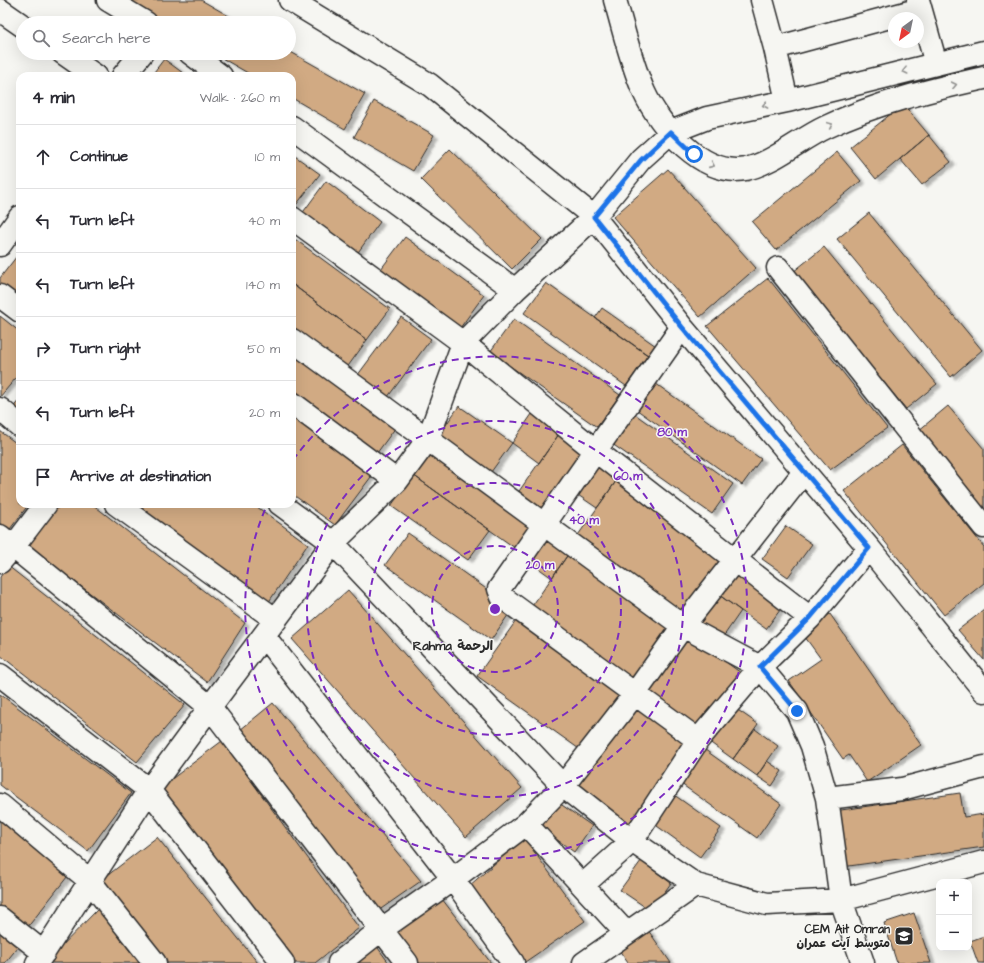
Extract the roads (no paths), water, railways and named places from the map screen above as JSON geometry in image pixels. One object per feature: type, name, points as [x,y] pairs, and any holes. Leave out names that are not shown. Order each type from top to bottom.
[{"type":"street","points":[[108,0],[134,16]]},
{"type":"street","points":[[290,0],[430,85],[594,217],[682,327],[869,548],[984,691]]},
{"type":"street","points":[[615,0],[644,91],[652,108],[671,132],[694,154],[713,166],[731,170],[746,168],[763,162],[825,127],[860,112],[899,98],[984,78]]},
{"type":"street","points":[[762,0],[787,101]]},
{"type":"street","points":[[774,48],[919,4],[936,64]]},
{"type":"street","points":[[0,10],[16,21]]},
{"type":"street","points":[[0,918],[41,958],[89,880],[149,790],[210,707],[333,543],[398,481],[428,439],[463,343],[514,290],[594,217],[641,160],[671,132],[690,123],[723,113],[787,101],[984,52]]},
{"type":"street","points":[[73,60],[90,72]]},
{"type":"street","points":[[127,72],[137,60]]},
{"type":"street","points":[[199,60],[216,72]]},
{"type":"street","points":[[296,131],[514,290]]},
{"type":"street","points":[[296,221],[463,343],[596,451],[810,618]]},
{"type":"street","points":[[0,245],[16,223]]},
{"type":"street","points":[[778,268],[984,527]]},
{"type":"street","points":[[0,296],[16,308]]},
{"type":"street","points":[[682,327],[499,590],[502,597],[634,695],[698,740]]},
{"type":"street","points":[[296,343],[545,523],[683,626],[760,667],[797,711],[812,746],[827,798],[841,900],[863,963]]},
{"type":"street","points":[[296,406],[398,481]]},
{"type":"street","points":[[0,409],[16,423]]},
{"type":"street","points":[[339,963],[382,928],[453,879],[526,824],[563,786],[634,695],[683,626],[735,558],[804,472]]},
{"type":"street","points":[[42,508],[5,548],[210,707],[408,963]]},
{"type":"street","points":[[121,508],[270,628],[513,963]]},
{"type":"street","points":[[285,508],[333,543],[563,786],[632,841],[696,885],[767,904],[841,900],[984,862]]},
{"type":"street","points":[[583,885],[632,841],[698,740],[760,667],[810,618],[869,548]]},
{"type":"street","points":[[0,675],[149,790],[283,963]]},
{"type":"street","points":[[827,798],[902,789],[984,767]]},
{"type":"street","points":[[0,804],[89,880],[155,963]]},
{"type":"street","points":[[526,824],[626,933]]},
{"type":"street","points":[[596,960],[626,933],[696,885]]},
{"type":"place","name":"CEM Ait Omran متوسط آيت عمران","points":[[904,936]]},
{"type":"district","name":"Rahma الرحمة","points":[[453,646]]}]
